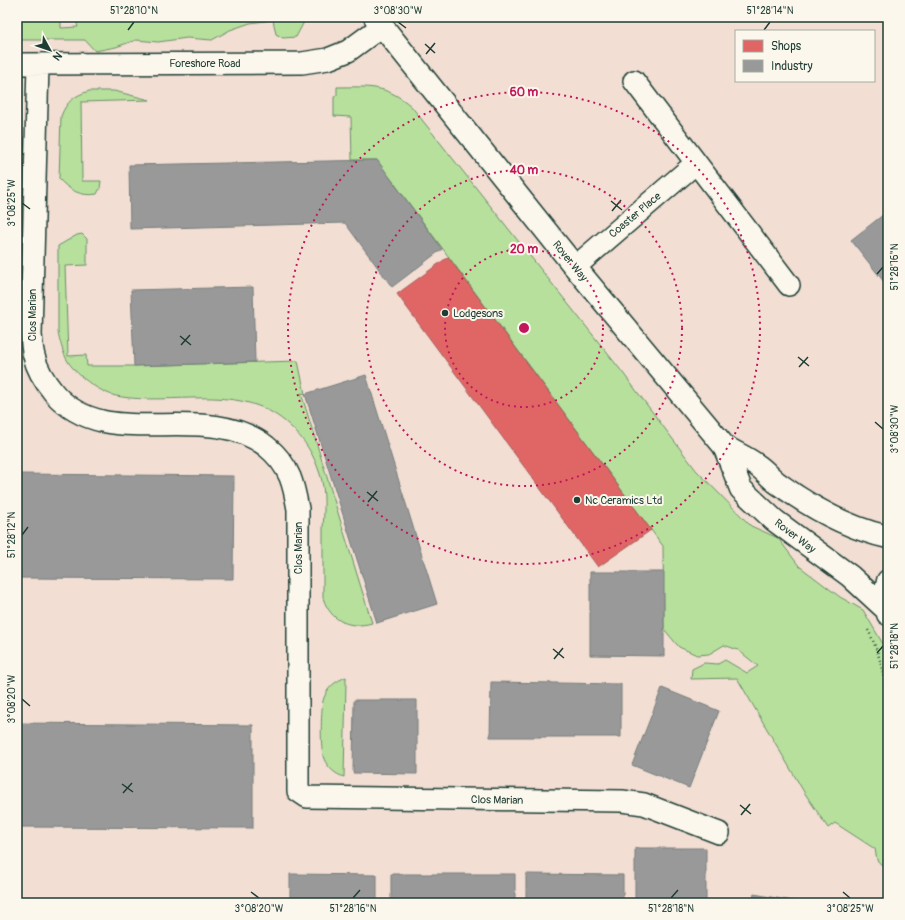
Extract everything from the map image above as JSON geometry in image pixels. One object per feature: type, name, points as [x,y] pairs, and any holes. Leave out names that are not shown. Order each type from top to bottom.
[{"type":"street","name":"Foreshore Road","points":[[17,64],[302,62],[328,59],[348,51],[379,21]]},
{"type":"street","name":"Rover Way","points":[[379,21],[574,267],[724,446],[741,489],[774,520],[850,576],[887,612]]},
{"type":"street","name":"Clos Marian","points":[[38,64],[31,335],[34,356],[39,371],[59,398],[73,409],[87,416],[105,422],[121,424],[208,425],[227,427],[256,439],[270,450],[281,462],[289,476],[295,492],[298,509],[298,791],[307,797],[622,801],[644,804],[719,833]]},
{"type":"street","points":[[634,81],[790,285]]},
{"type":"street","name":"Coaster Place","points":[[574,267],[696,164]]},
{"type":"street","name":"Rover Way","points":[[724,446],[758,465],[775,481],[799,498],[831,517],[874,534],[888,537]]},
{"type":"street","points":[[887,612],[885,595],[888,581]]},
{"type":"path","points":[[866,627],[876,645],[882,664],[888,704]]},
{"type":"green space","points":[[17,17],[61,17],[61,28],[78,27],[75,17],[306,18],[296,37],[283,38],[276,34],[273,20],[250,23],[230,30],[212,40],[187,38],[158,42],[136,40],[116,47],[95,51],[85,40],[17,40]]},
{"type":"green space","points":[[337,87],[368,87],[385,90],[402,99],[411,106],[623,373],[696,470],[751,526],[778,538],[799,566],[840,597],[863,610],[886,649],[888,657],[888,872],[877,860],[875,849],[835,823],[828,828],[804,792],[737,678],[691,679],[692,669],[704,663],[718,664],[725,660],[747,673],[758,666],[738,650],[724,645],[709,654],[697,655],[679,647],[664,629],[663,546],[377,160],[352,160],[351,117],[334,116],[334,97],[337,95]]},
{"type":"green space","points":[[89,91],[114,91],[150,100],[81,102],[82,181],[101,181],[97,194],[91,195],[76,192],[59,179],[61,116],[66,106],[72,100]]},
{"type":"green space","points":[[82,234],[87,239],[87,265],[65,266],[68,356],[86,355],[87,366],[298,361],[305,394],[301,393],[372,623],[356,625],[342,622],[331,613],[326,606],[323,598],[324,502],[322,481],[315,460],[300,437],[290,426],[271,412],[251,403],[229,399],[138,399],[116,396],[102,391],[88,382],[70,364],[63,352],[58,332],[58,246],[77,235]]},
{"type":"green space","points":[[346,677],[344,777],[332,770],[324,759],[321,740],[321,722],[324,697],[334,684]]},
{"type":"building: Shops","points":[[448,257],[651,530],[598,567],[397,294]]},
{"type":"building: Industry","points":[[377,160],[442,249],[392,287],[345,223],[130,229],[129,165]]},
{"type":"building: Industry","points":[[888,211],[888,287],[851,240]]},
{"type":"building: Industry","points":[[253,287],[255,362],[134,366],[131,290]]},
{"type":"building: Industry","points":[[366,375],[437,604],[377,623],[305,394]]},
{"type":"building: Industry","points":[[17,474],[234,476],[233,579],[17,578]]},
{"type":"building: Industry","points":[[590,572],[664,572],[664,656],[590,655]]},
{"type":"building: Industry","points":[[491,682],[621,684],[621,737],[490,737]]},
{"type":"building: Industry","points":[[662,688],[719,711],[689,788],[632,765]]},
{"type":"building: Industry","points":[[354,700],[417,700],[417,774],[353,773]]},
{"type":"building: Industry","points":[[17,723],[253,725],[253,828],[17,827]]},
{"type":"building: Industry","points":[[635,848],[706,848],[706,903],[635,903]]},
{"type":"building: Industry","points":[[290,874],[377,875],[377,903],[290,903]]},
{"type":"building: Industry","points":[[391,874],[515,874],[515,903],[391,903]]},
{"type":"building: Industry","points":[[526,874],[623,875],[623,903],[526,903]]},
{"type":"building: Industry","points":[[754,894],[804,903],[752,903]]},
{"type":"place","name":"Lodgesons","points":[[445,313]]},
{"type":"place","name":"Nc Ceramics Ltd","points":[[577,500]]}]
